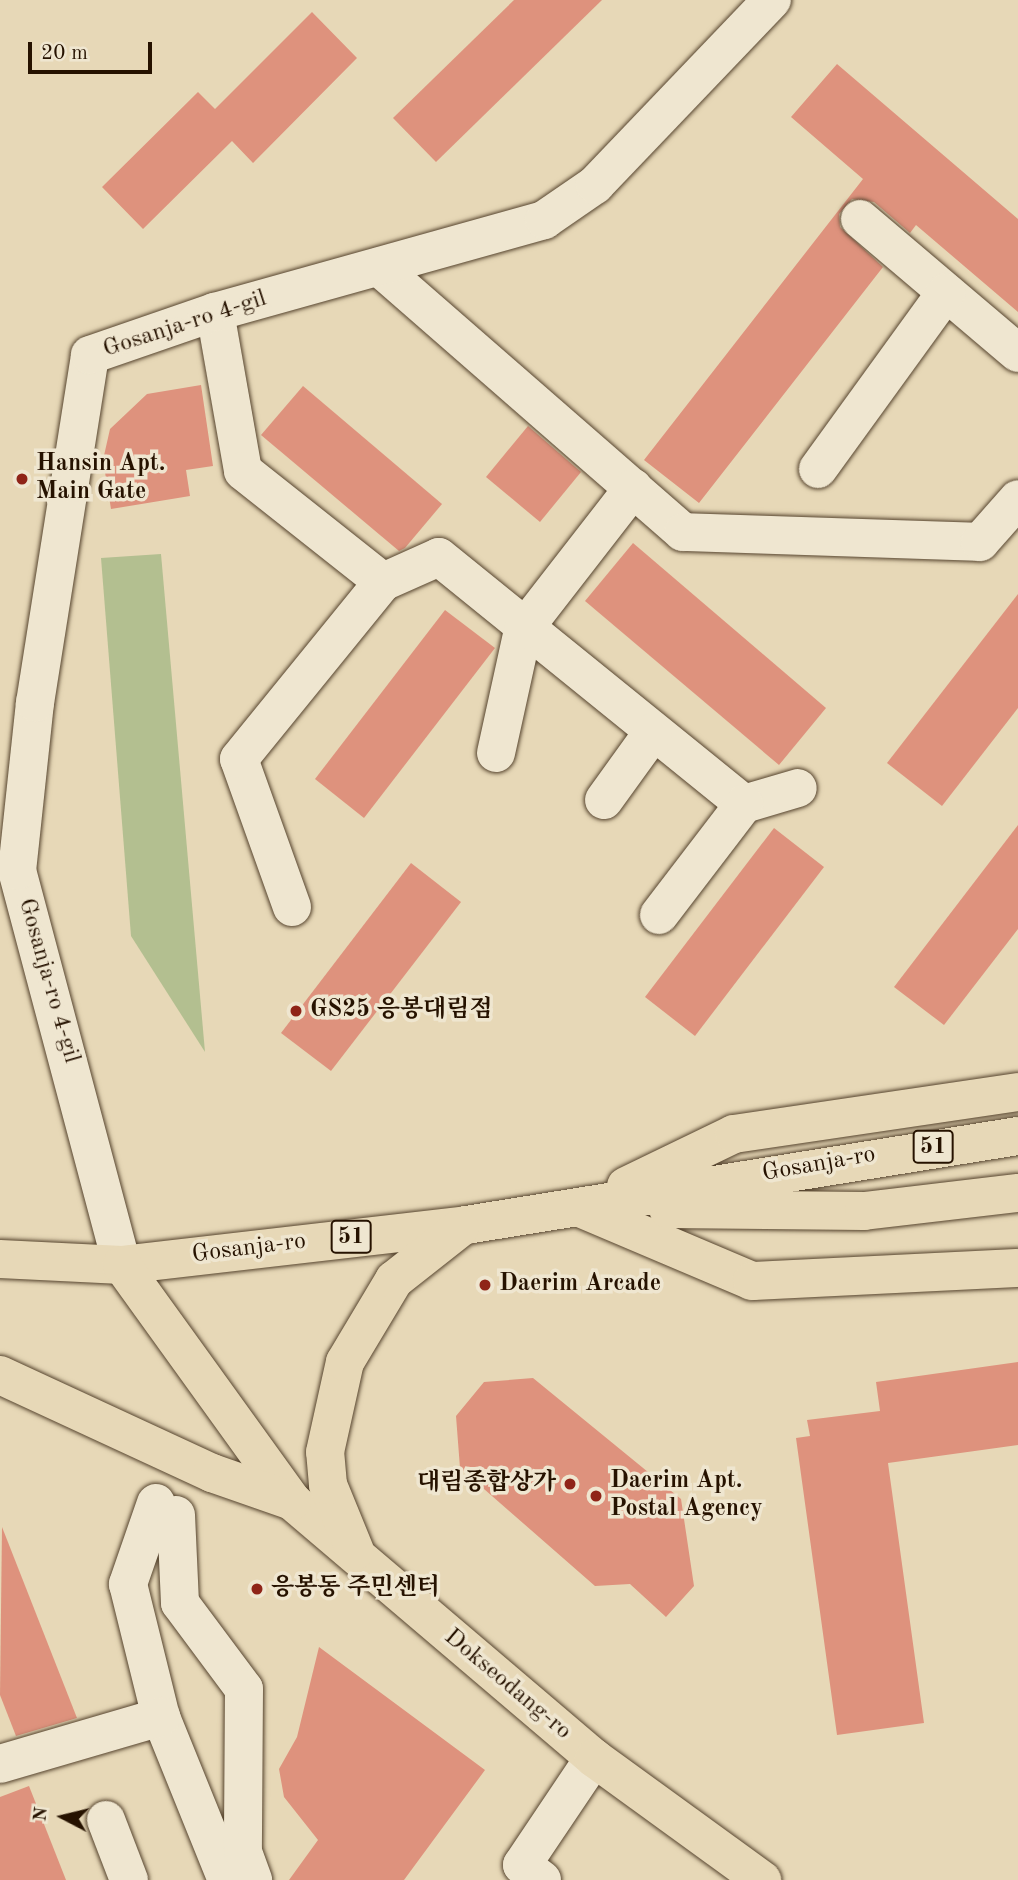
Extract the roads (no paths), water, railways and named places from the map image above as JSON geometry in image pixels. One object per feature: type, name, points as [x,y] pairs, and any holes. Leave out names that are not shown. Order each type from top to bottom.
[{"type":"main road","points":[[580,1208],[734,1134],[1018,1091]]},
{"type":"main road","name":"Gosanja-ro","points":[[0,1259],[122,1265],[466,1224],[580,1208],[848,1159],[1018,1136]]},
{"type":"main road","name":"Gosanja-ro","points":[[580,1208],[864,1211],[1018,1193]]},
{"type":"main road","points":[[580,1208],[752,1280],[1018,1268]]},
{"type":"main road","points":[[360,1563],[327,1474],[328,1421],[345,1362],[394,1280],[466,1224]]},
{"type":"main road","name":"Dokseodang-ro","points":[[122,1265],[292,1501],[360,1563],[594,1758],[762,1880]]},
{"type":"main road","points":[[0,1375],[212,1473],[292,1501]]},
{"type":"street","name":"Gosanja-ro 4-gil","points":[[122,1265],[13,907],[17,871],[10,830],[90,355],[215,312],[544,220],[595,185],[772,0]]},
{"type":"street","points":[[860,219],[1018,353]]},
{"type":"street","points":[[379,267],[683,532],[980,542],[1018,499]]},
{"type":"street","points":[[818,469],[946,292]]},
{"type":"street","points":[[215,312],[243,471],[383,582]]},
{"type":"street","points":[[496,753],[523,630],[633,488]]},
{"type":"street","points":[[292,907],[239,759],[383,582],[439,557],[523,630],[744,804]]},
{"type":"street","points":[[604,800],[653,732]]},
{"type":"street","points":[[659,915],[744,804],[798,788]]},
{"type":"street","points":[[227,1880],[161,1717],[128,1584],[166,1509],[180,1603],[244,1689],[243,1852],[253,1880]]},
{"type":"street","points":[[0,1764],[161,1717]]},
{"type":"street","points":[[542,1880],[522,1865],[594,1758]]},
{"type":"street","points":[[106,1819],[129,1880]]},
{"type":"place","name":"Hansin Apt. Main Gate","points":[[22,479]]},
{"type":"place","name":"GS25 응봉대림점","points":[[296,1011]]},
{"type":"place","name":"Daerim Arcade","points":[[485,1285]]},
{"type":"place","name":"대림종합상가","points":[[570,1484]]},
{"type":"place","name":"Daerim Apt. Postal Agency","points":[[596,1496]]},
{"type":"place","name":"응봉동 주민센터","points":[[257,1589]]}]
